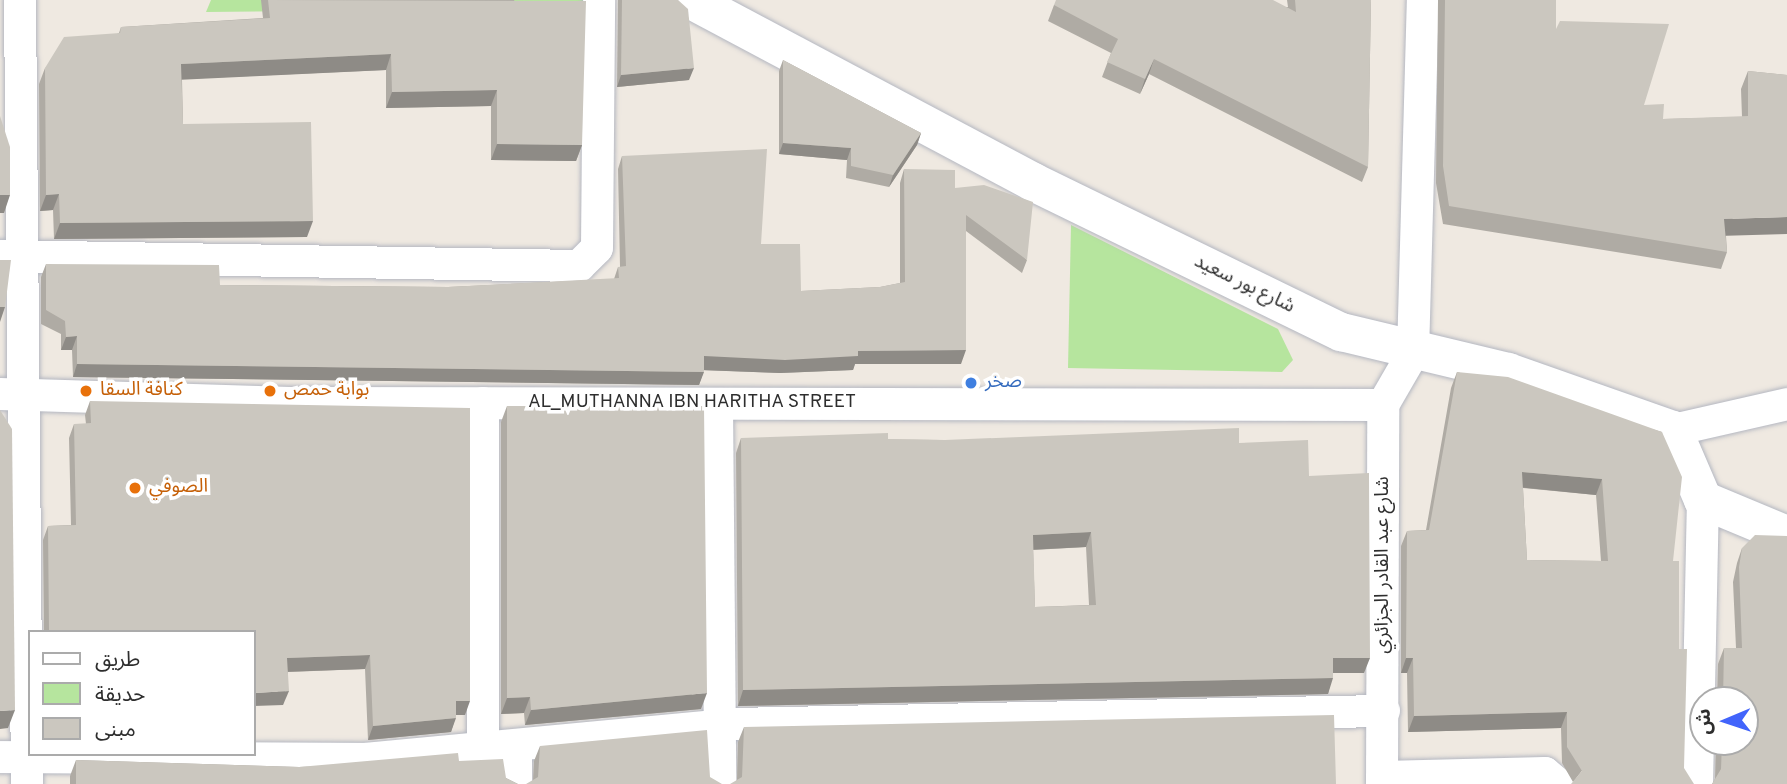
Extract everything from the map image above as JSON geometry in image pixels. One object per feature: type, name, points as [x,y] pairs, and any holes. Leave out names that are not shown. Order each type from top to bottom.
[{"type":"main road","name":"شارع بور سعيد","points":[[691,0],[1045,188],[1340,332],[1413,353],[1508,372],[1673,430]]},
{"type":"main road","points":[[1673,430],[1703,500],[1787,535]]},
{"type":"street","points":[[20,0],[10,257],[10,394],[18,766],[365,759],[719,726],[1384,710]]},
{"type":"street","points":[[10,257],[579,267],[597,248],[599,0]]},
{"type":"street","points":[[1383,405],[1413,353],[1423,0]]},
{"type":"street","name":"AL_MUTHANNA IBN HARITHA STREET","points":[[10,394],[483,403],[1383,405]]},
{"type":"street","points":[[483,403],[483,750]]},
{"type":"street","points":[[717,404],[720,784]]},
{"type":"street","points":[[1673,430],[1787,404]]},
{"type":"street","name":"شارع عبد القادر الجزائري","points":[[1382,780],[1383,405]]},
{"type":"street","points":[[1697,784],[1703,500]]},
{"type":"street","points":[[516,747],[516,784]]},
{"type":"street","points":[[1382,780],[1545,773],[1558,784]]},
{"type":"green space","points":[[211,0],[585,0],[586,9],[206,12]]},
{"type":"green space","points":[[1071,225],[1278,329],[1293,360],[1282,372],[1068,368]]},
{"type":"building","points":[[268,0],[586,1],[582,145],[497,144],[497,90],[392,92],[391,54],[181,64],[183,124],[311,122],[313,221],[60,223],[59,194],[46,195],[45,68],[64,37],[120,33],[121,27],[270,18]]},
{"type":"building","points":[[622,0],[678,0],[688,9],[694,68],[621,75]]},
{"type":"building","points":[[1056,0],[1273,0],[1296,12],[1295,0],[1371,0],[1368,167],[1154,59],[1145,79],[1107,62],[1118,39],[1054,5]]},
{"type":"building","points":[[1445,0],[1556,0],[1556,29],[1560,21],[1669,24],[1644,105],[1664,104],[1663,119],[1748,116],[1748,71],[1787,75],[1787,217],[1724,219],[1727,252],[1449,206],[1443,166]]},
{"type":"building","points":[[783,60],[921,133],[893,175],[851,166],[851,148],[783,143]]},
{"type":"building","points":[[0,116],[10,147],[10,195],[0,195]]},
{"type":"building","points":[[767,149],[761,244],[800,244],[801,291],[880,287],[905,282],[904,169],[955,170],[955,188],[984,185],[1033,202],[1027,260],[966,215],[966,350],[858,351],[858,356],[785,360],[704,356],[704,372],[77,364],[77,336],[66,337],[65,321],[46,310],[46,264],[219,265],[220,285],[448,287],[619,278],[618,267],[626,266],[622,156]]},
{"type":"building","points":[[0,260],[11,260],[5,307],[0,307]]},
{"type":"building","points":[[1457,372],[1508,377],[1662,432],[1682,477],[1673,561],[1679,561],[1679,649],[1687,649],[1684,768],[1694,784],[1571,784],[1582,771],[1567,747],[1567,712],[1414,716],[1413,658],[1406,658],[1407,531],[1429,530]],"holes":[[[1522,472],[1602,479],[1608,561],[1527,560]]]},
{"type":"building","points":[[90,401],[470,408],[470,701],[456,701],[456,718],[373,726],[370,655],[287,658],[289,691],[256,693],[256,630],[49,630],[48,526],[76,525],[74,424],[91,423]]},
{"type":"building","points":[[507,406],[704,406],[707,693],[531,710],[530,697],[507,698]]},
{"type":"building","points":[[0,410],[12,429],[15,710],[0,711]]},
{"type":"building","points":[[1239,428],[1239,443],[1308,440],[1309,476],[1369,473],[1370,658],[1333,658],[1333,678],[743,690],[741,438],[888,433],[888,439],[945,440]],"holes":[[[1091,532],[1096,605],[1035,607],[1033,535]]]},
{"type":"building","points":[[1755,535],[1787,536],[1787,784],[1712,784],[1721,769],[1721,756],[1759,756],[1759,686],[1723,686],[1724,648],[1742,648],[1739,567],[1742,548]]},
{"type":"building","points":[[1334,715],[1336,784],[730,784],[742,777],[744,727]]},
{"type":"building","points":[[707,730],[710,777],[722,784],[526,784],[538,777],[540,746]]},
{"type":"building","points":[[458,753],[459,761],[503,759],[506,778],[518,784],[76,784],[76,760],[299,767]]},
{"type":"place","name":"صخر","points":[[971,383]]},
{"type":"place","name":"كنافة السقا","points":[[86,391]]},
{"type":"place","name":"بوابة حمص","points":[[270,391]]},
{"type":"place","name":"الصوفي","points":[[135,488]]}]
